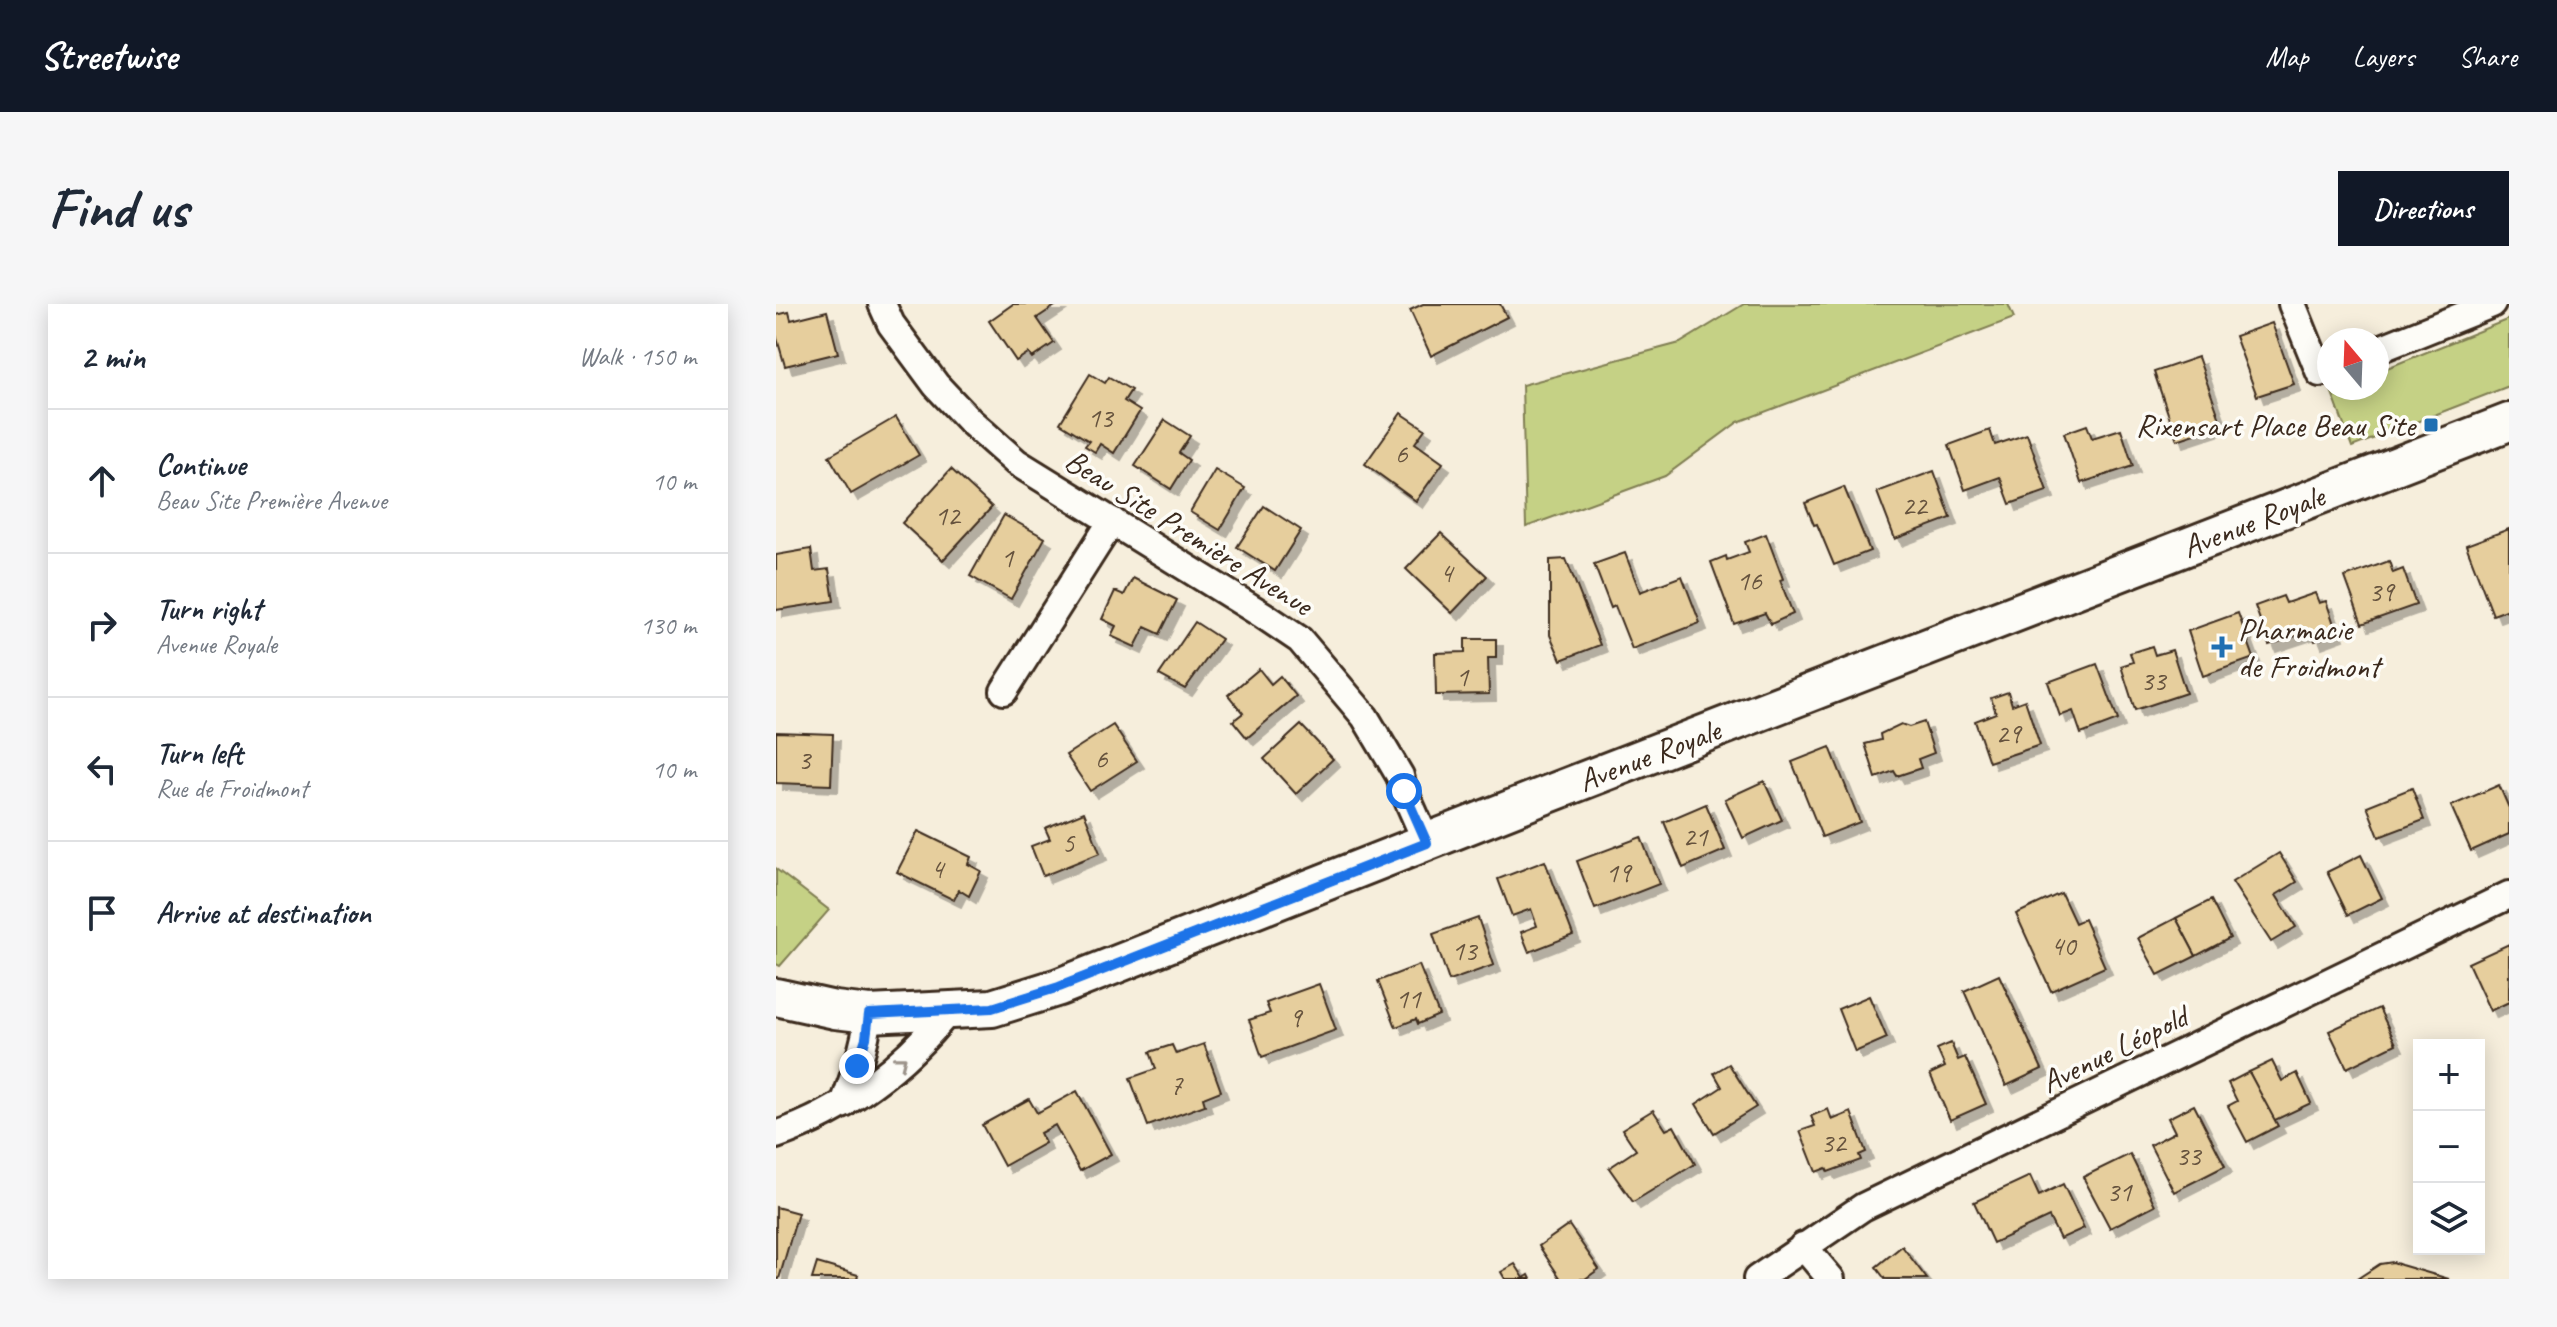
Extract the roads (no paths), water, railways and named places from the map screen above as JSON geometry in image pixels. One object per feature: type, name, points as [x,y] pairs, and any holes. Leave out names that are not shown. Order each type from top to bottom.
[{"type":"street","name":"Beau Site Première Avenue","points":[[882,304],[891,324],[936,385],[1016,462],[1300,640],[1365,717],[1400,776],[1427,843]]},
{"type":"street","points":[[2292,304],[2317,366]]},
{"type":"street","points":[[2389,345],[2492,304]]},
{"type":"street","name":"Avenue Royale","points":[[776,997],[869,1014],[992,1008],[1059,987],[2509,422]]},
{"type":"street","points":[[1004,691],[1112,521]]},
{"type":"street","name":"Avenue Léopold","points":[[1757,1279],[1863,1207],[2509,895]]},
{"type":"street","points":[[776,1135],[814,1121],[844,1104],[911,1053],[949,1010]]},
{"type":"street","points":[[844,1104],[857,1073],[869,1014]]},
{"type":"street","points":[[1803,1246],[1831,1279]]},
{"type":"place","name":"Rixensart Place Beau Site","points":[[2431,425]]},
{"type":"place","name":"Pharmacie de Froidmont","points":[[2222,647]]}]
